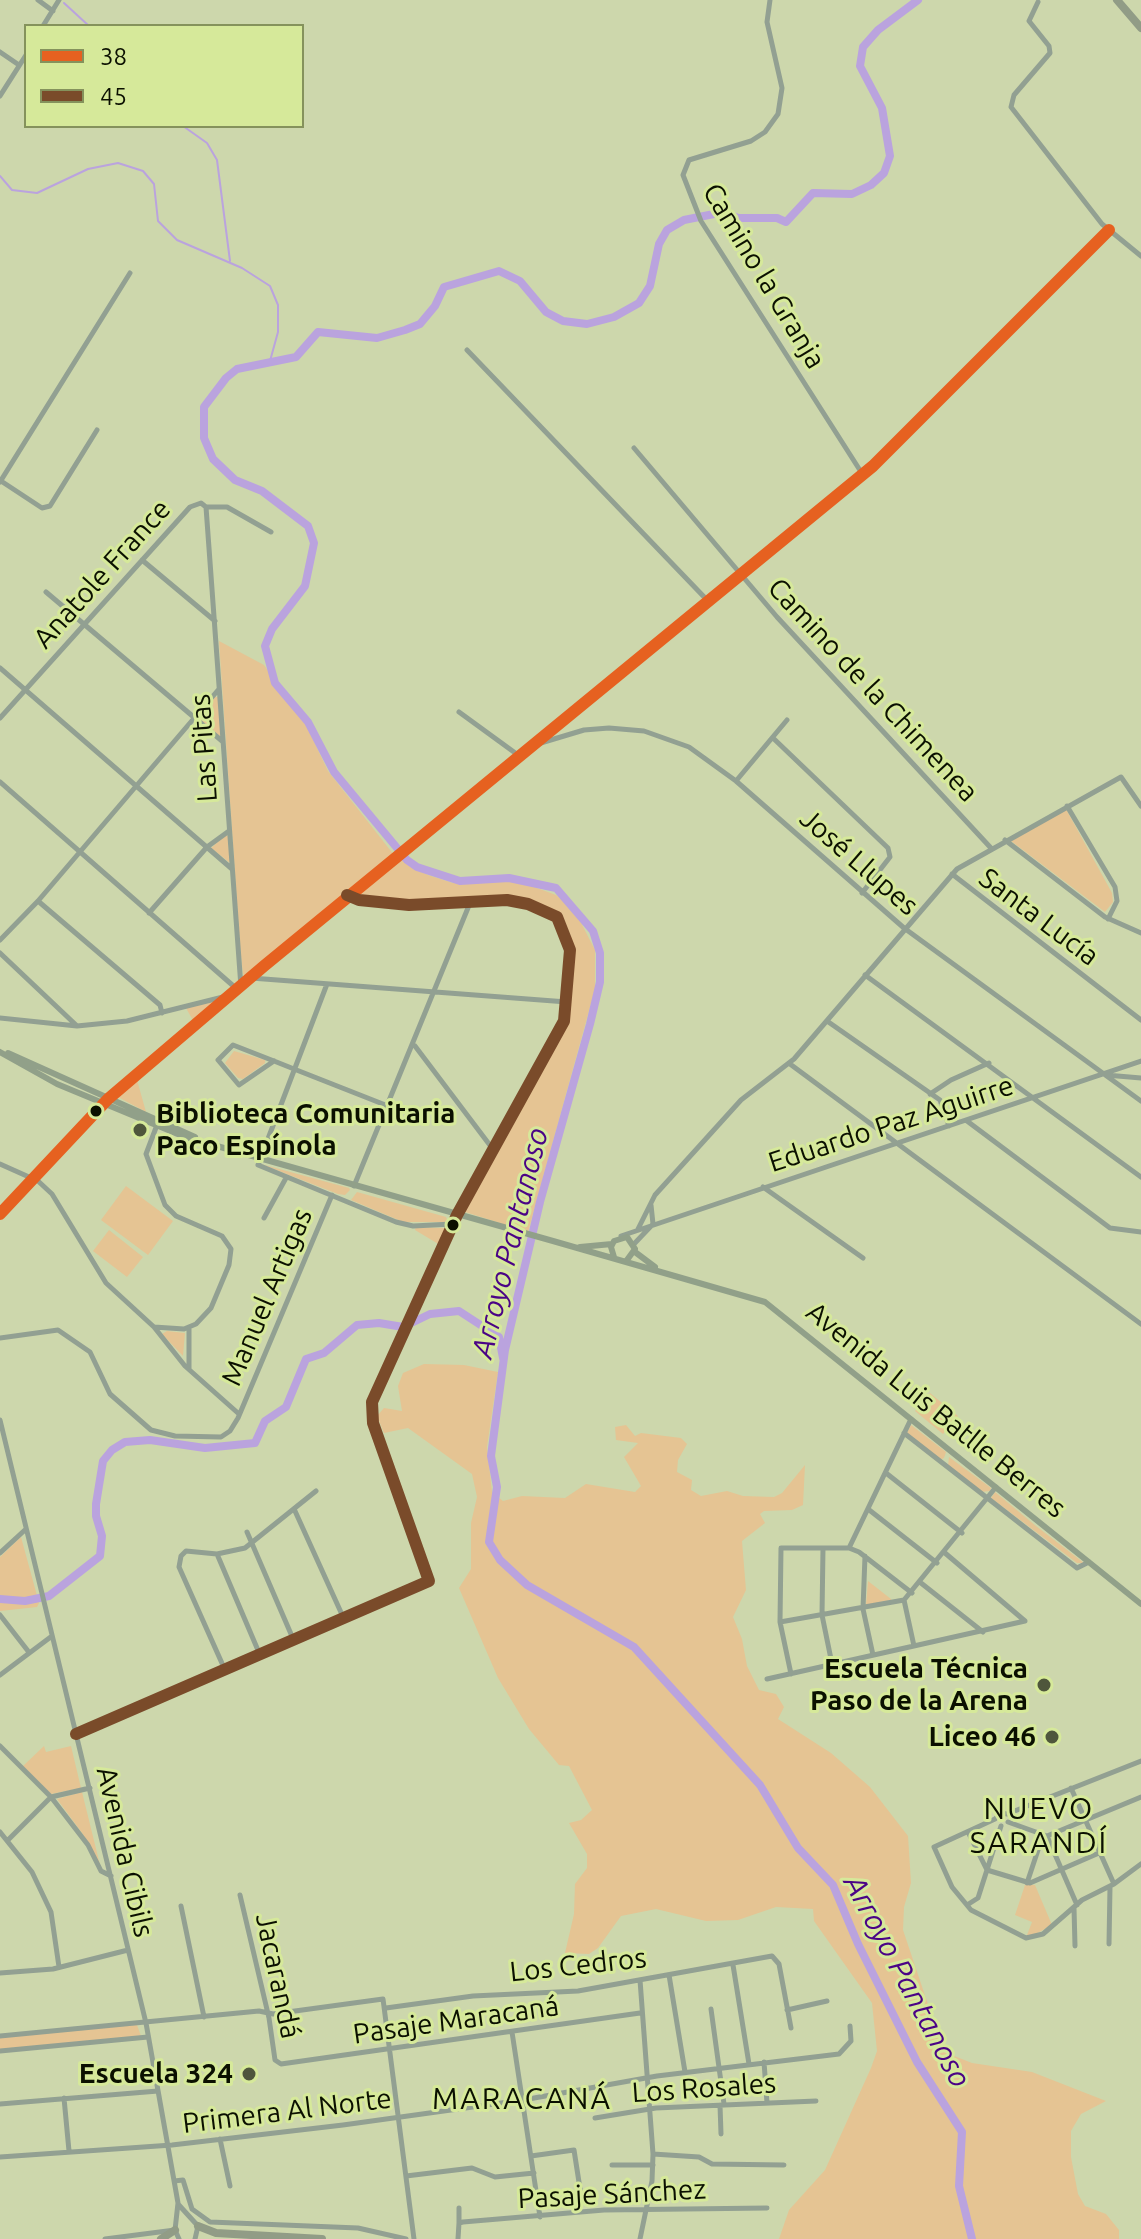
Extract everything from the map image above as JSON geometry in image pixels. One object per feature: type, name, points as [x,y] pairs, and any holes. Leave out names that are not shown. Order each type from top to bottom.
[{"type":"highway","points":[[1117,0],[1141,28]]},
{"type":"highway","points":[[195,2223],[216,2233],[322,2239]]},
{"type":"highway","points":[[161,2239],[176,2227]]},
{"type":"main road","points":[[0,1050],[106,1102],[228,1151],[614,1257],[612,1244]]},
{"type":"main road","points":[[0,1050],[71,1090],[139,1113],[157,1124]]},
{"type":"main road","points":[[550,1240],[592,1248],[612,1244],[620,1237]]},
{"type":"main road","name":"Avenida Luis Batlle Berres","points":[[620,1237],[650,1265],[689,1280]]},
{"type":"main road","points":[[627,1260],[635,1248]]},
{"type":"main road","name":"Avenida Luis Batlle Berres","points":[[614,1257],[661,1274],[765,1302],[1141,1604]]},
{"type":"street","points":[[38,0],[53,11]]},
{"type":"street","points":[[44,24],[59,0]]},
{"type":"street","name":"Camino la Granja","points":[[770,0],[767,22],[781,83],[780,109],[772,124],[756,138],[687,162],[683,175],[694,210],[863,475]]},
{"type":"street","points":[[1038,2],[1029,21],[1047,43],[1050,53],[1016,93],[1010,105],[1109,230],[1141,256]]},
{"type":"street","points":[[0,52],[19,65]]},
{"type":"street","points":[[0,96],[24,58]]},
{"type":"street","points":[[0,1214],[106,1102],[347,895],[529,746],[570,717],[739,574],[863,475],[1109,230]]},
{"type":"street","points":[[97,430],[50,506],[42,508],[0,481],[130,273]]},
{"type":"street","points":[[467,350],[708,601]]},
{"type":"street","name":"Camino de la Chimenea","points":[[634,448],[663,486],[724,550],[739,574],[990,847]]},
{"type":"street","name":"Anatole France","points":[[0,718],[190,507],[201,503],[206,507]]},
{"type":"street","points":[[206,507],[227,507],[271,532]]},
{"type":"street","name":"Las Pitas","points":[[206,507],[232,869],[237,991]]},
{"type":"street","points":[[142,560],[216,621]]},
{"type":"street","points":[[46,592],[223,742]]},
{"type":"street","points":[[0,668],[232,869]]},
{"type":"street","points":[[0,940],[38,901],[220,688]]},
{"type":"street","points":[[459,712],[518,755]]},
{"type":"street","points":[[736,781],[787,720]]},
{"type":"street","name":"José Llupes","points":[[529,746],[592,729],[644,731],[689,747],[736,781],[904,928],[1101,1075],[1141,1101]]},
{"type":"street","points":[[773,738],[891,853],[862,893]]},
{"type":"street","points":[[635,1248],[651,1203],[741,1100],[790,1064],[952,874],[990,847],[1121,777],[1141,806]]},
{"type":"street","points":[[0,782],[237,991]]},
{"type":"street","points":[[1067,806],[1116,891],[1117,901],[1108,919]]},
{"type":"street","points":[[149,913],[207,847],[229,831]]},
{"type":"street","points":[[1005,840],[1108,919],[1141,933]]},
{"type":"street","name":"Santa Lucía","points":[[952,874],[1141,1020]]},
{"type":"street","points":[[76,1734],[429,1581],[371,1414],[374,1395],[457,1215],[559,1033],[567,1002],[570,950],[557,917],[515,901],[409,905],[359,900],[347,895]]},
{"type":"street","points":[[38,901],[160,1005],[162,1013]]},
{"type":"street","points":[[354,1187],[470,903]]},
{"type":"street","points":[[0,953],[77,1026]]},
{"type":"street","points":[[865,975],[1141,1177]]},
{"type":"street","points":[[251,978],[567,1002]]},
{"type":"street","points":[[327,984],[258,1160],[261,1167],[404,1224],[453,1224]]},
{"type":"street","points":[[0,1018],[77,1026],[162,1013],[237,991]]},
{"type":"street","points":[[827,1021],[941,1101],[949,1126]]},
{"type":"street","points":[[274,1061],[239,1085],[218,1060],[233,1045],[274,1061],[388,1106]]},
{"type":"street","points":[[414,1045],[492,1148]]},
{"type":"street","name":"Eduardo Paz Aguirre","points":[[620,1237],[1141,1061]]},
{"type":"street","points":[[930,1094],[951,1080],[989,1063]]},
{"type":"street","points":[[790,1064],[1141,1324]]},
{"type":"street","points":[[1101,1075],[1141,1078]]},
{"type":"street","points":[[966,1120],[1110,1228],[1141,1232]]},
{"type":"street","points":[[154,1327],[189,1328],[211,1308],[229,1265],[231,1249],[222,1236],[176,1216],[165,1205],[146,1154],[157,1124]]},
{"type":"street","points":[[0,1164],[33,1178],[63,1210],[101,1278],[154,1327],[189,1369],[239,1414],[230,1431],[208,1439],[166,1436],[151,1430],[110,1394],[92,1354],[64,1333],[48,1329],[0,1338]]},
{"type":"street","points":[[264,1218],[286,1178]]},
{"type":"street","points":[[763,1187],[863,1258]]},
{"type":"street","name":"Manuel Artigas","points":[[239,1414],[332,1195]]},
{"type":"street","points":[[651,1203],[653,1224]]},
{"type":"street","points":[[189,1328],[189,1369]]},
{"type":"street","points":[[849,1548],[911,1419]]},
{"type":"street","name":"Avenida Cibils","points":[[0,1420],[146,2023],[178,2203],[176,2227],[179,2239]]},
{"type":"street","points":[[904,1433],[1077,1568],[1089,1562]]},
{"type":"street","points":[[942,1463],[951,1451]]},
{"type":"street","points":[[886,1473],[962,1533]]},
{"type":"street","points":[[780,1622],[904,1600],[962,1533],[996,1487]]},
{"type":"street","points":[[225,1670],[179,1567],[186,1551],[217,1554],[251,1543],[295,1511],[316,1491]]},
{"type":"street","points":[[868,1509],[937,1563]]},
{"type":"street","points":[[295,1511],[344,1620]]},
{"type":"street","points":[[1029,1531],[1037,1520]]},
{"type":"street","points":[[0,1553],[26,1529]]},
{"type":"street","points":[[247,1532],[294,1641]]},
{"type":"street","points":[[791,1674],[780,1622],[781,1548],[849,1548],[865,1556],[912,1593]]},
{"type":"street","points":[[823,1548],[822,1615],[832,1664]]},
{"type":"street","points":[[767,1679],[1025,1621],[945,1553]]},
{"type":"street","points":[[217,1554],[260,1655]]},
{"type":"street","points":[[865,1556],[863,1609],[873,1655]]},
{"type":"street","points":[[921,1583],[983,1632]]},
{"type":"street","points":[[904,1600],[914,1646]]},
{"type":"street","points":[[0,1615],[28,1651]]},
{"type":"street","points":[[0,1675],[28,1651],[52,1636]]},
{"type":"street","points":[[0,1746],[51,1797],[88,1845],[101,1871],[111,1876]]},
{"type":"street","points":[[1141,1761],[1007,1814],[1001,1813],[995,1819],[934,1847],[952,1887],[967,1905],[981,1917],[1031,1938],[1043,1934],[1075,1907],[1112,1886],[1141,1864]]},
{"type":"street","points":[[8,1840],[51,1797],[90,1788]]},
{"type":"street","points":[[1071,1788],[1112,1886],[1109,1944]]},
{"type":"street","points":[[981,1917],[978,1898],[1001,1826],[1008,1822],[1045,1835],[1141,1797]]},
{"type":"street","points":[[1007,1814],[1008,1822]]},
{"type":"street","points":[[995,1819],[1001,1826]]},
{"type":"street","points":[[0,1832],[32,1872],[51,1912],[59,1967]]},
{"type":"street","points":[[968,1832],[987,1870],[1027,1883],[1099,1853]]},
{"type":"street","points":[[1045,1835],[1075,1907],[1075,1946]]},
{"type":"street","points":[[1027,1883],[1045,1835]]},
{"type":"street","name":"Jacarandá","points":[[240,1895],[278,2063]]},
{"type":"street","points":[[967,1905],[978,1898]]},
{"type":"street","points":[[181,1906],[204,2017]]},
{"type":"street","points":[[0,1973],[59,1967],[128,1950]]},
{"type":"street","name":"Los Cedros","points":[[386,2008],[473,1996],[578,1991],[772,1956],[779,1964],[787,2010]]},
{"type":"street","points":[[733,1965],[749,2064]]},
{"type":"street","points":[[669,1975],[685,2072]]},
{"type":"street","points":[[640,1980],[640,2013],[653,2154],[640,2239]]},
{"type":"street","points":[[0,2036],[266,2012],[380,1998],[386,2008],[414,2239]]},
{"type":"street","points":[[791,2028],[787,2010],[827,2001]]},
{"type":"street","points":[[711,2009],[722,2104],[721,2134]]},
{"type":"street","name":"Pasaje Maracaná","points":[[278,2063],[391,2050],[640,2013]]},
{"type":"street","name":"Primera Al Norte","points":[[0,2157],[220,2139],[400,2117],[719,2067],[839,2054],[851,2041],[850,2026]]},
{"type":"street","points":[[512,2032],[540,2217]]},
{"type":"street","points":[[0,2051],[148,2037]]},
{"type":"street","points":[[764,2062],[767,2103]]},
{"type":"street","points":[[0,2104],[158,2091]]},
{"type":"street","points":[[64,2098],[69,2151]]},
{"type":"street","name":"Los Rosales","points":[[595,2118],[722,2104],[816,2101]]},
{"type":"street","points":[[220,2139],[230,2186]]},
{"type":"street","points":[[531,2156],[574,2150],[581,2195]]},
{"type":"street","points":[[653,2154],[699,2157],[712,2164],[784,2165]]},
{"type":"street","points":[[612,2165],[653,2165]]},
{"type":"street","points":[[406,2176],[475,2168],[495,2177],[534,2173]]},
{"type":"street","points":[[174,2181],[183,2180],[192,2209],[210,2222],[358,2228],[406,2239]]},
{"type":"street","name":"Avenida Cibils","points":[[178,2203],[195,2223]]},
{"type":"street","points":[[458,2239],[459,2208]]},
{"type":"street","name":"Pasaje Sánchez","points":[[459,2223],[646,2209],[767,2208]]},
{"type":"street","points":[[105,2239],[176,2227],[182,2220],[195,2223],[195,2239]]},
{"type":"shaded area","points":[[219,641],[264,665],[306,725],[328,771],[394,855],[247,977],[243,974],[240,947]]},
{"type":"shaded area","points":[[218,697],[221,737],[199,720]]},
{"type":"shaded area","points":[[1066,809],[1112,893],[1113,902],[1105,912],[1011,841]]},
{"type":"shaded area","points":[[228,836],[230,863],[211,848]]},
{"type":"shaded area","points":[[399,859],[428,875],[453,883],[518,881],[556,895],[575,911],[595,950],[595,989],[528,1232],[462,1211],[564,1029],[570,993],[571,937],[564,919],[553,910],[511,895],[404,903],[354,897],[355,892]]},
{"type":"shaded area","points":[[214,1002],[214,1008],[195,1024],[186,1008]]},
{"type":"shaded area","points":[[234,1051],[265,1060],[265,1063],[243,1079],[238,1078],[225,1063]]},
{"type":"shaded area","points":[[137,1080],[146,1112],[118,1097]]},
{"type":"shaded area","points":[[261,1164],[350,1190],[345,1195],[338,1194]]},
{"type":"shaded area","points":[[126,1186],[173,1221],[148,1255],[101,1220]]},
{"type":"shaded area","points":[[357,1192],[446,1217],[448,1222],[403,1222],[351,1200]]},
{"type":"shaded area","points":[[416,1227],[444,1228],[447,1232],[440,1245],[415,1230]]},
{"type":"shaded area","points":[[109,1230],[143,1257],[127,1277],[93,1251]]},
{"type":"shaded area","points":[[167,1331],[185,1333],[183,1356],[162,1334]]},
{"type":"shaded area","points":[[424,1364],[464,1365],[498,1372],[487,1447],[492,1492],[503,1501],[522,1496],[565,1498],[586,1484],[635,1492],[641,1486],[624,1457],[638,1443],[616,1440],[615,1427],[626,1425],[635,1436],[641,1433],[681,1438],[687,1444],[678,1460],[677,1472],[692,1480],[691,1490],[701,1496],[727,1491],[743,1496],[774,1497],[782,1493],[805,1465],[803,1505],[792,1510],[764,1511],[760,1514],[765,1523],[742,1541],[746,1590],[733,1617],[742,1639],[747,1666],[759,1690],[776,1694],[784,1707],[778,1719],[831,1753],[870,1787],[908,1836],[911,1883],[904,1907],[903,1930],[944,2052],[972,2063],[1032,2072],[1106,2101],[1081,2114],[1071,2131],[1071,2157],[1078,2194],[1085,2206],[1106,2214],[1119,2230],[1119,2239],[779,2239],[789,2210],[825,2170],[871,2068],[877,2051],[872,2003],[814,1921],[813,1909],[776,1907],[738,1920],[706,1921],[656,1909],[621,1916],[598,1948],[589,1954],[565,1953],[574,1914],[575,1884],[587,1868],[587,1854],[569,1823],[581,1820],[592,1810],[569,1766],[559,1765],[529,1729],[498,1678],[459,1588],[471,1569],[471,1523],[477,1497],[472,1474],[408,1428],[384,1433],[377,1416],[384,1408],[402,1411],[398,1386],[403,1373]]},
{"type":"shaded area","points":[[930,1393],[958,1416],[943,1434],[915,1411]]},
{"type":"shaded area","points":[[911,1425],[946,1452],[944,1458],[940,1460],[907,1433]]},
{"type":"shaded area","points":[[949,1457],[991,1488],[990,1491],[980,1492],[948,1466]]},
{"type":"shaded area","points":[[995,1492],[1084,1563],[1077,1563],[991,1498]]},
{"type":"shaded area","points":[[21,1537],[39,1603],[37,1607],[0,1611],[0,1557]]},
{"type":"shaded area","points":[[868,1581],[891,1599],[891,1600],[866,1605]]},
{"type":"shaded area","points":[[44,1746],[46,1752],[71,1746],[81,1788],[51,1794],[23,1766]]},
{"type":"shaded area","points":[[82,1792],[101,1869],[82,1833],[57,1799]]},
{"type":"shaded area","points":[[1025,1885],[1035,1885],[1052,1925],[1034,1935],[1027,1935],[1032,1922],[1015,1915]]},
{"type":"shaded area","points":[[137,2025],[141,2036],[0,2049],[0,2036]]},
{"type":"waterway","name":"Arroyo Pantanoso","points":[[918,0],[878,30],[863,47],[860,66],[882,108],[890,156],[884,173],[871,185],[852,194],[813,193],[786,222],[777,218],[738,218],[724,212],[684,220],[667,230],[659,244],[650,286],[639,303],[614,317],[587,324],[563,321],[546,312],[520,281],[499,271],[444,287],[435,306],[420,324],[405,330],[377,338],[318,332],[296,357],[237,369],[226,378],[204,407],[204,438],[213,459],[235,480],[262,491],[308,526],[314,543],[305,586],[272,629],[265,646],[275,683],[308,722],[334,772],[407,860],[417,867],[460,881],[509,878],[556,888],[593,931],[600,953],[600,982],[590,1024],[540,1202],[505,1350],[491,1456],[497,1487],[489,1542],[500,1560],[527,1585],[634,1647],[760,1785],[798,1848],[833,1885],[858,1944],[917,2062],[962,2132],[959,2186],[972,2239]]},
{"type":"waterway","points":[[64,3],[87,24]]},
{"type":"waterway","points":[[186,128],[207,143],[217,160],[230,261]]},
{"type":"waterway","points":[[0,176],[12,190],[37,193],[88,169],[118,163],[143,171],[154,184],[158,221],[177,240],[242,268],[270,286],[278,305],[278,332],[270,361]]},
{"type":"waterway","points":[[0,1599],[25,1601],[49,1596],[100,1556],[102,1536],[96,1504],[103,1461],[112,1450],[125,1442],[150,1440],[205,1448],[255,1443],[265,1421],[286,1407],[306,1359],[324,1353],[357,1325],[379,1323],[403,1327],[430,1314],[459,1311],[499,1337],[503,1358]]},
{"type":"transit line","name":"38","points":[[0,1214],[108,1099],[264,966],[873,466],[1109,230]]},
{"type":"transit line","name":"45","points":[[76,1734],[429,1581],[373,1423],[372,1402],[457,1215],[564,1021],[570,950],[557,917],[528,904],[507,900],[409,905],[359,900],[347,895]]},
{"type":"place","name":"Biblioteca Comunitaria Paco Espínola","points":[[140,1130]]},
{"type":"place","name":"Escuela Técnica Paso de la Arena","points":[[1044,1685]]},
{"type":"place","name":"Liceo 46","points":[[1052,1737]]},
{"type":"place","name":"Escuela 324","points":[[249,2074]]},
{"type":"district","name":"NUEVO SARANDÍ","points":[[1039,1826]]},
{"type":"district","name":"MARACANÁ","points":[[522,2099]]}]
